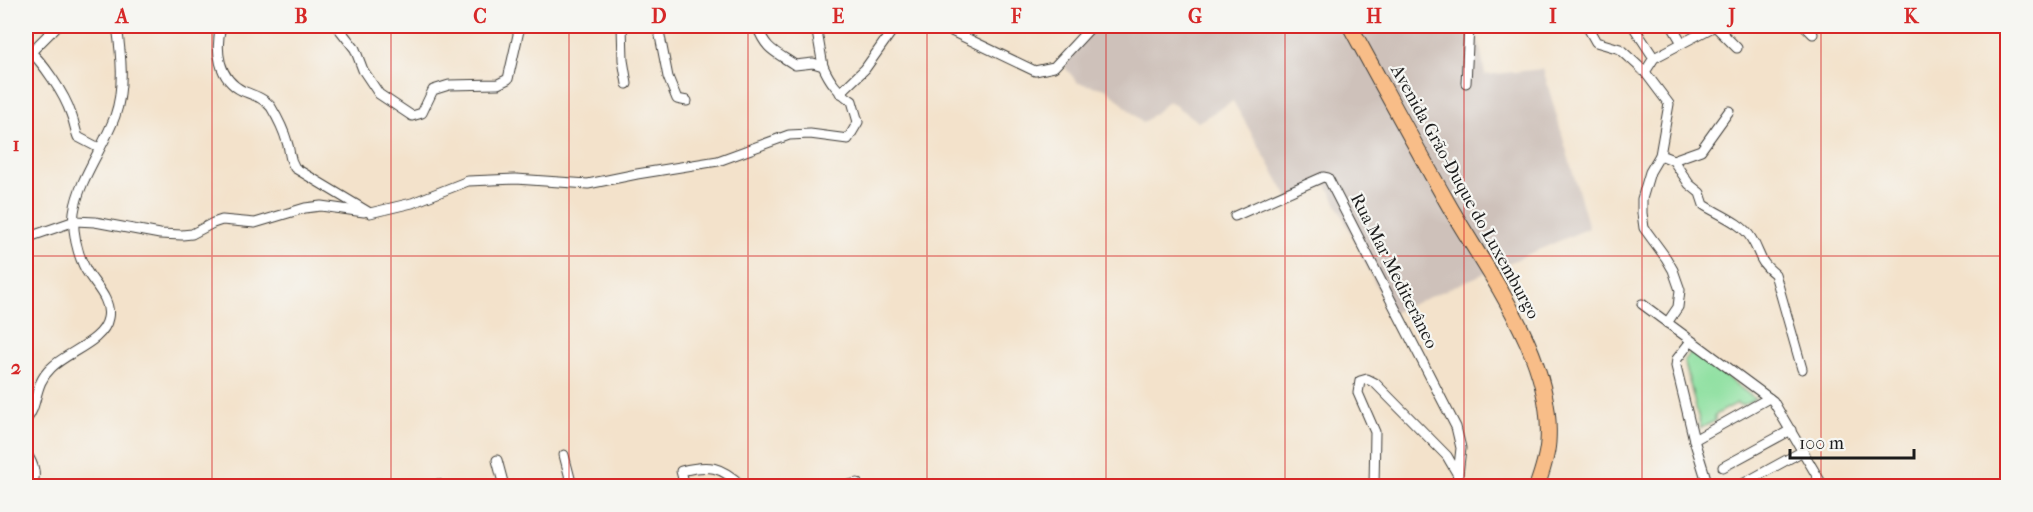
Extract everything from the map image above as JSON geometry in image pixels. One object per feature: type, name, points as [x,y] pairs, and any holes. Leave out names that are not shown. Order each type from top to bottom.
[{"type":"main road","name":"Avenida Grão-Duque do Luxemburgo","points":[[1350,26],[1454,215],[1512,308],[1531,353],[1540,378],[1547,413],[1548,443],[1537,486]]},
{"type":"street","points":[[57,26],[27,53],[60,93],[71,112],[78,137],[99,148]]},
{"type":"street","points":[[26,420],[30,415],[43,377],[52,366],[89,342],[106,325],[109,316],[107,303],[80,255],[75,237],[74,212],[83,185],[116,114],[121,85],[117,26]]},
{"type":"street","points":[[221,26],[219,52],[223,75],[241,90],[258,96],[270,106],[288,143],[289,159],[296,168],[370,213]]},
{"type":"street","points":[[337,26],[356,49],[363,70],[379,94],[412,116],[422,113],[434,90],[449,85],[498,84],[508,79],[519,26]]},
{"type":"street","points":[[622,26],[623,60],[627,84]]},
{"type":"street","points":[[658,26],[668,77],[677,99],[687,101]]},
{"type":"street","points":[[757,26],[763,42],[795,65],[813,63],[823,66]]},
{"type":"street","points":[[26,238],[75,221],[95,222],[160,234],[182,235],[192,234],[222,220],[255,224],[305,208],[321,206],[370,213],[412,203],[468,181],[516,179],[588,184],[718,161],[789,135],[810,134],[848,139],[858,122],[852,101],[840,93],[823,66],[816,26]]},
{"type":"street","points":[[840,93],[865,69],[894,28],[898,26]]},
{"type":"street","points":[[941,26],[1035,71],[1054,67],[1092,26]]},
{"type":"street","points":[[1466,82],[1469,26]]},
{"type":"street","points":[[1587,26],[1596,42],[1620,49],[1645,72],[1669,104],[1660,155],[1650,172],[1642,199],[1642,224],[1670,264],[1680,290],[1678,307],[1667,323]]},
{"type":"street","points":[[1633,26],[1654,58]]},
{"type":"street","points":[[1672,26],[1682,43]]},
{"type":"street","points":[[1645,72],[1654,58],[1715,26],[1737,48]]},
{"type":"street","points":[[1805,26],[1813,34]]},
{"type":"street","points":[[1673,160],[1701,150],[1729,111]]},
{"type":"street","points":[[1660,155],[1673,160],[1689,184],[1700,193],[1704,205],[1740,226],[1751,237],[1763,264],[1775,274],[1802,369]]},
{"type":"street","name":"Rua Mar Mediterâneo","points":[[1235,216],[1323,177],[1328,178],[1456,428],[1461,448],[1458,475]]},
{"type":"street","points":[[1642,304],[1776,405],[1823,486]]},
{"type":"street","points":[[1691,341],[1676,362],[1703,484],[1716,483],[1721,486]]},
{"type":"street","points":[[1374,486],[1375,432],[1359,393],[1360,381],[1367,379],[1375,383],[1447,456],[1458,475],[1456,486]]},
{"type":"street","points":[[1694,440],[1769,398]]},
{"type":"street","points":[[1723,467],[1791,430]]},
{"type":"street","points":[[1739,486],[1803,451]]},
{"type":"street","points":[[26,453],[33,463],[34,481],[31,486]]},
{"type":"street","points":[[564,455],[572,486]]},
{"type":"street","points":[[497,460],[504,486]]},
{"type":"street","points":[[685,486],[681,471],[699,467],[722,470],[742,486]]},
{"type":"street","points":[[844,486],[857,483]]},
{"type":"shaded area","points":[[1069,26],[1476,26],[1485,75],[1543,69],[1589,228],[1390,314],[1327,184],[1289,199],[1233,101],[1198,122],[1169,101],[1143,123],[1107,89],[1078,83],[1063,65],[1085,39]]},
{"type":"green space","points":[[1692,351],[1755,399],[1742,406],[1737,403],[1715,415],[1715,421],[1701,428],[1684,360]]}]
